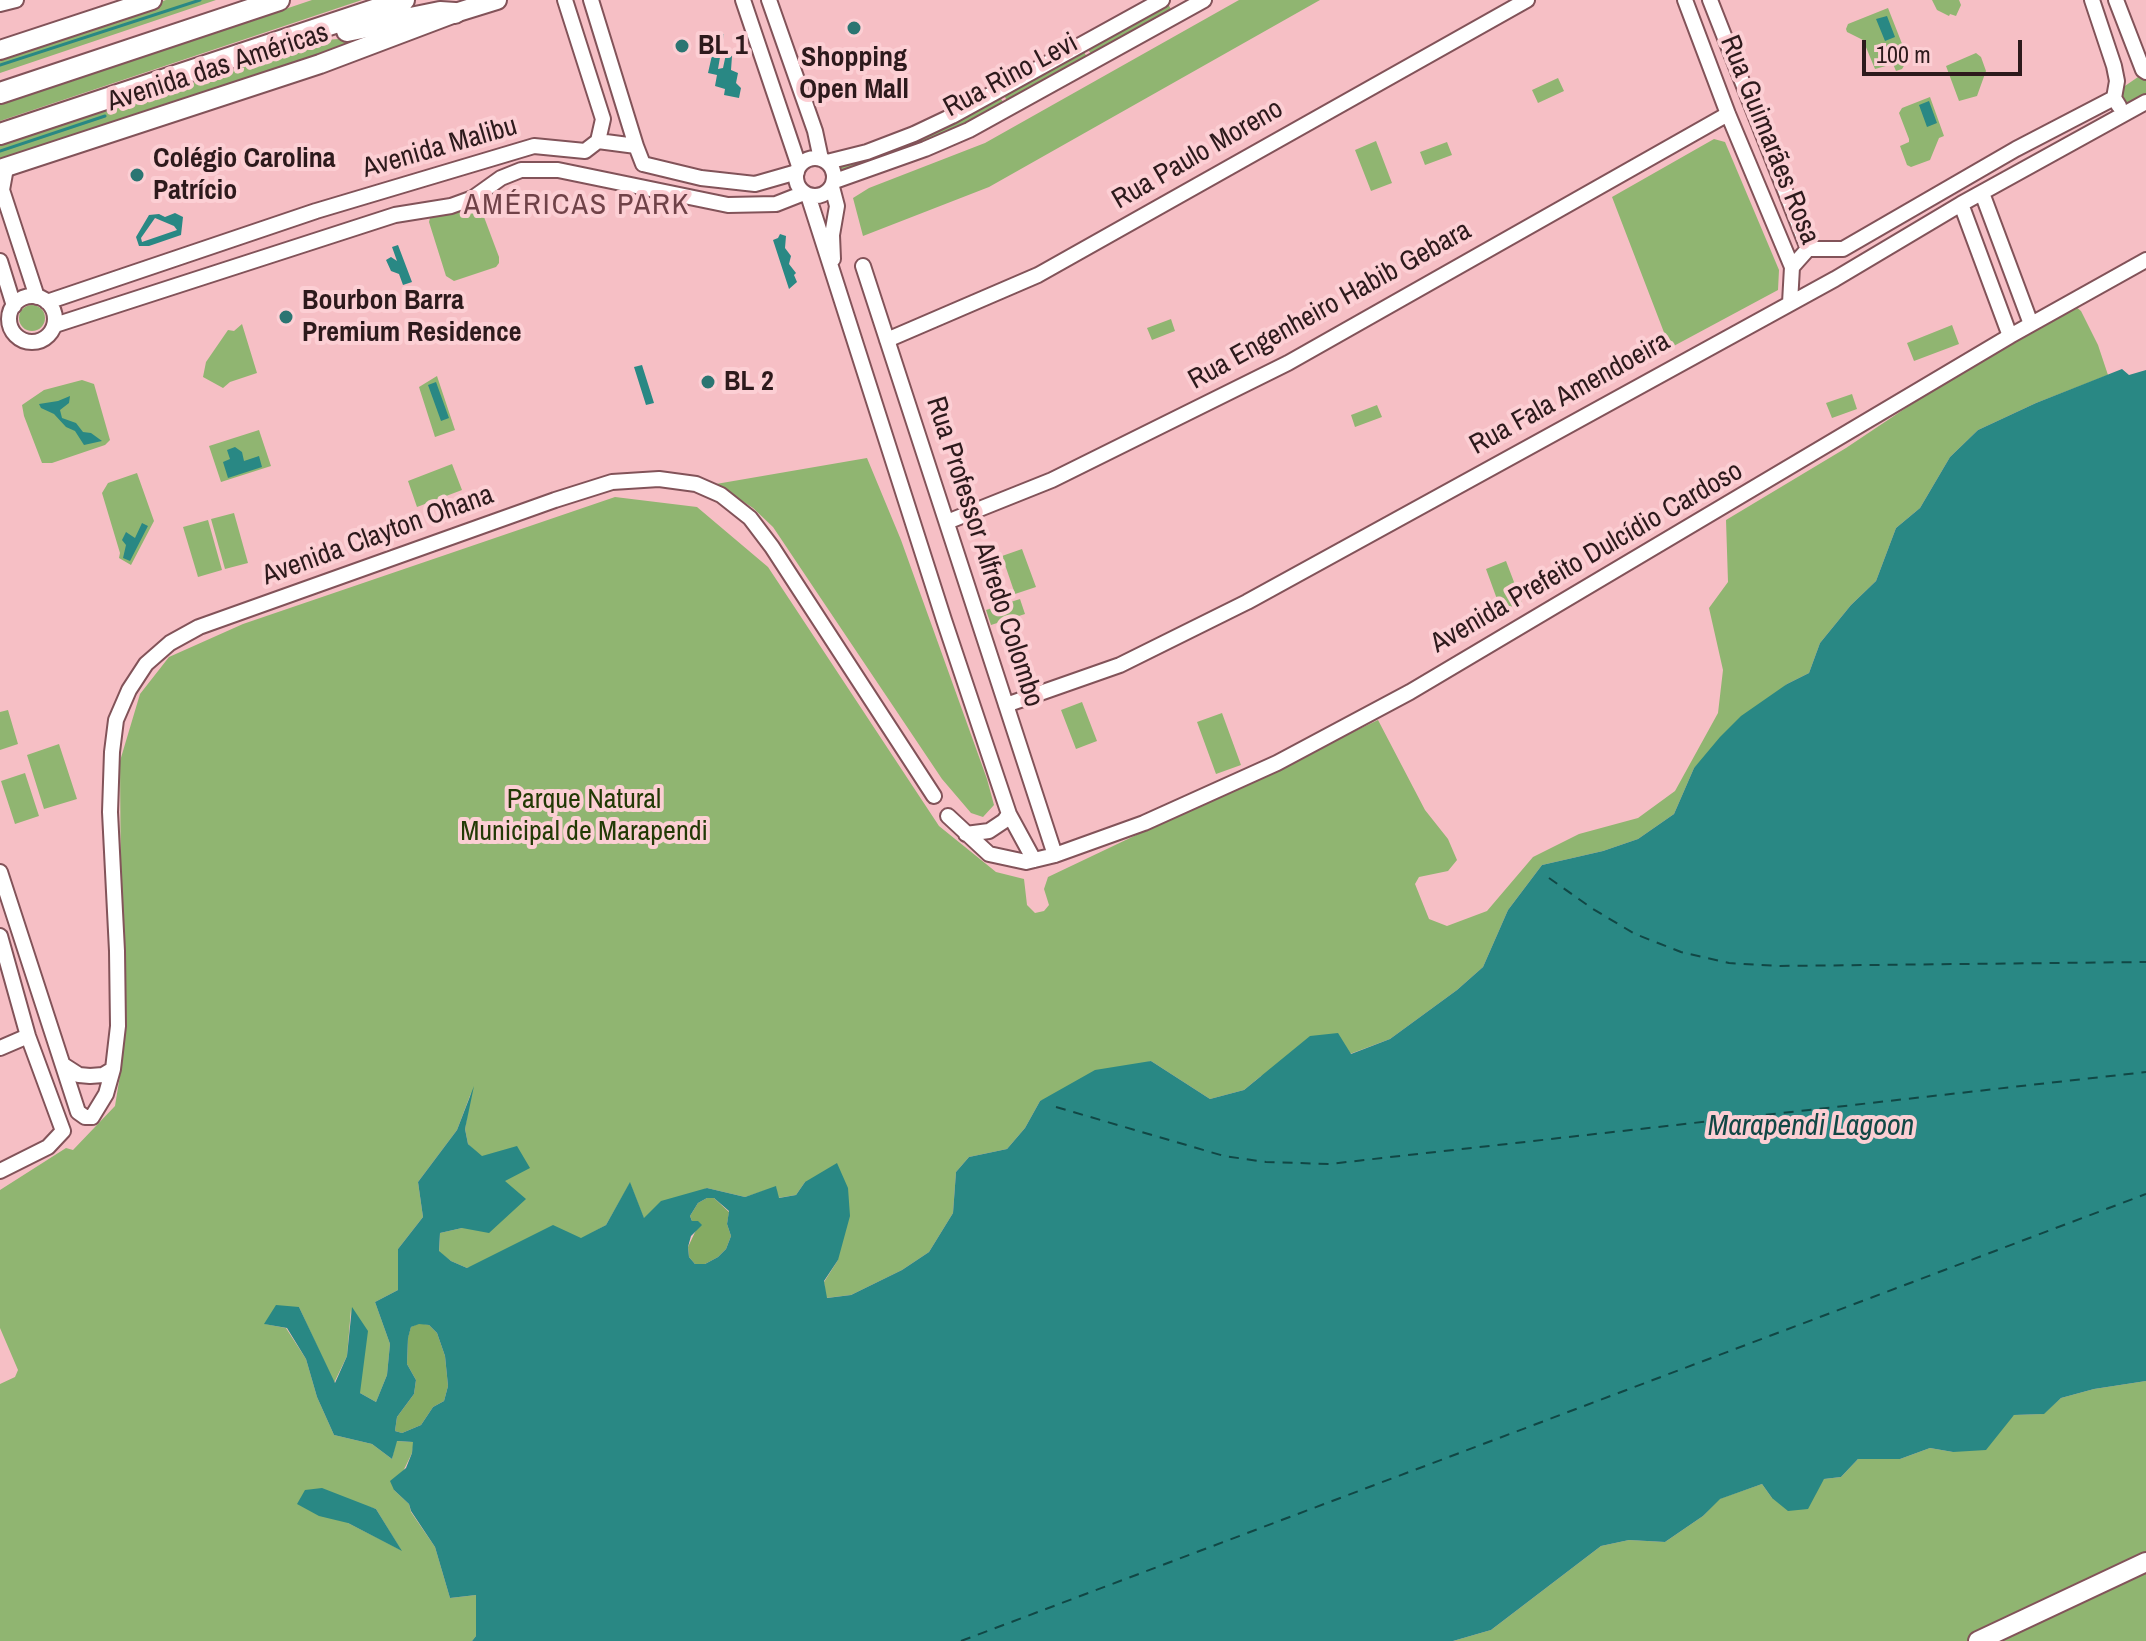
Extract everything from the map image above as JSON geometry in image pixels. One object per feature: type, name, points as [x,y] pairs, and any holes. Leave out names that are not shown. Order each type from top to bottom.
[{"type":"highway","name":"Avenida das Américas","points":[[0,93],[279,0]]},
{"type":"highway","name":"Avenida das Américas","points":[[0,134],[404,0]]},
{"type":"highway","points":[[296,37],[315,37],[440,12],[455,13]]},
{"type":"main road","points":[[0,50],[152,0]]},
{"type":"main road","name":"Avenida das Américas","points":[[3,168],[320,64],[497,0]]},
{"type":"main road","points":[[1978,1641],[2146,1562]]},
{"type":"street","points":[[0,4],[16,0]]},
{"type":"street","points":[[565,0],[603,119],[598,141],[585,151],[583,175]]},
{"type":"street","points":[[591,0],[643,164],[638,184]]},
{"type":"street","points":[[743,0],[798,169],[796,182],[806,194],[821,196],[834,184],[834,170],[824,160],[769,0]]},
{"type":"street","name":"Rua Rino Levi","points":[[824,160],[878,147],[952,116],[1162,0]]},
{"type":"street","name":"Rua Rino Levi","points":[[834,184],[969,130],[1204,0]]},
{"type":"street","name":"Rua Paulo Moreno","points":[[887,340],[1038,275],[1527,0]]},
{"type":"street","name":"Rua Guimarães Rosa","points":[[1685,0],[1728,114],[1792,267],[1790,303]]},
{"type":"street","name":"Rua Guimarães Rosa","points":[[1710,0],[1808,249]]},
{"type":"street","points":[[2092,0],[2117,81],[2114,98],[2119,106],[2130,111]]},
{"type":"street","points":[[2116,0],[2144,71],[2117,81]]},
{"type":"street","points":[[1792,267],[1808,249],[1843,249],[2016,149],[2114,98]]},
{"type":"street","name":"Rua Fala Amendoeira","points":[[1006,705],[1120,665],[1247,602],[1835,279],[1961,204],[2146,102]]},
{"type":"street","name":"Rua Engenheiro Habib Gebara","points":[[947,522],[1052,480],[1288,363],[1728,114]]},
{"type":"street","points":[[598,141],[636,146]]},
{"type":"street","name":"Avenida Malibu","points":[[42,300],[316,211],[534,146],[585,151]]},
{"type":"street","points":[[643,164],[701,178],[755,184],[798,169],[810,159],[824,160]]},
{"type":"street","points":[[0,261],[11,327],[16,336],[26,341],[40,341],[48,336],[55,325],[55,315],[42,300],[2,190],[3,168]]},
{"type":"street","name":"Avenida Malibu","points":[[55,325],[395,215],[451,206],[473,198],[501,178],[521,170],[545,168],[638,184],[728,205],[776,204],[806,194]]},
{"type":"street","name":"Rua Professor Alfredo Colombo","points":[[833,280],[832,235],[837,206],[834,184]]},
{"type":"street","points":[[1982,193],[2031,324]]},
{"type":"street","name":"Rua Professor Alfredo Colombo","points":[[806,194],[1009,814],[1034,860]]},
{"type":"street","points":[[1961,204],[2010,336]]},
{"type":"street","points":[[316,211],[313,227],[319,239]]},
{"type":"street","points":[[280,224],[288,235],[290,248]]},
{"type":"street","name":"Rua Guimarães Rosa","points":[[1835,250],[1835,279]]},
{"type":"street","points":[[186,255],[191,279]]},
{"type":"street","name":"Avenida Prefeito Dulcídio Cardoso","points":[[1034,860],[1144,823],[1216,792],[1397,699],[2010,336],[2146,260]]},
{"type":"street","name":"Rua Professor Alfredo Colombo","points":[[863,266],[1055,855]]},
{"type":"street","points":[[8,314],[25,298],[42,300]]},
{"type":"street","points":[[0,341],[16,336]]},
{"type":"street","name":"Avenida Clayton Ohana","points":[[65,1066],[81,1115],[92,1117],[99,1109],[113,1069],[118,1026],[110,812],[112,752],[116,720],[129,690],[146,664],[170,643],[199,627],[612,482],[659,479],[696,484],[721,495],[750,518],[934,796]]},
{"type":"street","points":[[966,834],[989,831],[1009,814]]},
{"type":"street","points":[[948,816],[989,854],[1014,861],[1034,860]]},
{"type":"street","points":[[0,872],[65,1066],[79,1075],[90,1076],[103,1075],[113,1069]]},
{"type":"street","points":[[0,936],[28,1036],[63,1131],[48,1147],[0,1171]]},
{"type":"street","points":[[0,1048],[28,1036]]},
{"type":"green space","points":[[166,0],[216,0],[0,73],[0,55]]},
{"type":"green space","points":[[312,0],[362,0],[0,121],[0,105]]},
{"type":"green space","points":[[1239,0],[1320,0],[989,187],[863,236],[853,198],[869,188],[985,143]]},
{"type":"green space","points":[[1932,0],[1959,0],[1961,5],[1956,16],[1949,16],[1937,10]]},
{"type":"green space","points":[[1167,2],[1173,13],[1093,58],[1087,47]]},
{"type":"green space","points":[[1888,8],[1908,59],[1902,69],[1896,71],[1893,64],[1875,69],[1863,40],[1846,29],[1848,24]]},
{"type":"green space","points":[[370,37],[0,159],[0,141],[324,40]]},
{"type":"green space","points":[[1083,50],[1089,61],[1009,105],[1004,95]]},
{"type":"green space","points":[[1976,53],[1981,57],[1986,71],[1977,96],[1959,101],[1946,66]]},
{"type":"green space","points":[[2138,77],[2146,77],[2146,97],[2131,104],[2122,101],[2122,88]]},
{"type":"green space","points":[[1558,78],[1564,91],[1538,103],[1532,90]]},
{"type":"green space","points":[[1000,97],[1006,107],[923,146],[918,135]]},
{"type":"green space","points":[[1930,97],[1944,136],[1939,138],[1930,160],[1911,167],[1907,165],[1900,146],[1909,139],[1899,113],[1902,108]]},
{"type":"green space","points":[[915,137],[920,148],[842,172],[841,166]]},
{"type":"green space","points":[[1714,139],[1725,142],[1779,270],[1778,290],[1670,348],[1612,197]]},
{"type":"green space","points":[[1376,141],[1392,183],[1371,191],[1355,150]]},
{"type":"green space","points":[[1447,142],[1452,155],[1425,165],[1420,152]]},
{"type":"green space","points":[[478,201],[499,263],[496,267],[454,281],[446,276],[430,218],[459,212]]},
{"type":"green space","points":[[32,305],[41,309],[45,318],[41,327],[32,331],[23,327],[19,318],[23,309]]},
{"type":"green space","name":"Parque Natural Municipal de Marapendi","points":[[2075,306],[2081,311],[2098,345],[2108,375],[1978,430],[1950,457],[1920,508],[1896,528],[1876,581],[1851,605],[1820,643],[1809,673],[1787,684],[1694,768],[1674,814],[1638,839],[1603,851],[1542,865],[1508,910],[1483,967],[1390,1039],[1350,1054],[1261,1076],[1244,1090],[1210,1099],[1151,1061],[1040,1101],[1025,1128],[1007,1149],[969,1157],[956,1172],[953,1213],[929,1252],[902,1270],[851,1295],[826,1298],[824,1282],[838,1260],[805,1182],[796,1195],[778,1198],[776,1187],[745,1197],[707,1188],[644,1219],[630,1183],[606,1225],[581,1239],[467,1268],[451,1261],[439,1252],[440,1233],[462,1228],[504,1180],[468,1144],[465,1129],[471,1093],[457,1130],[418,1182],[423,1217],[398,1249],[398,1290],[375,1302],[390,1344],[387,1375],[376,1402],[360,1393],[351,1309],[347,1356],[334,1383],[299,1307],[265,1324],[286,1328],[306,1359],[317,1397],[334,1435],[372,1444],[392,1459],[396,1441],[414,1442],[394,1490],[409,1504],[411,1512],[435,1547],[450,1598],[476,1595],[476,1636],[472,1641],[0,1641],[0,1384],[15,1377],[18,1370],[0,1328],[0,1190],[66,1148],[73,1150],[115,1106],[122,1063],[120,761],[140,694],[169,657],[243,624],[615,497],[697,507],[768,567],[939,826],[996,872],[1024,879],[1027,905],[1035,913],[1044,911],[1049,905],[1044,889],[1048,877],[1378,720],[1425,810],[1448,839],[1457,860],[1448,871],[1419,877],[1415,884],[1429,919],[1447,926],[1487,911],[1533,857],[1579,834],[1638,818],[1675,791],[1718,713],[1723,670],[1709,608],[1728,582],[1726,520],[1846,448],[1985,355]],"holes":[[[356,1503],[376,1509],[401,1550],[348,1523]]]},
{"type":"green space","points":[[1171,319],[1175,331],[1152,340],[1147,328]]},
{"type":"green space","points":[[242,324],[257,373],[230,382],[223,388],[203,377],[206,362],[228,330],[234,331]]},
{"type":"green space","points":[[1952,325],[1959,344],[1914,361],[1907,343]]},
{"type":"green space","points":[[437,376],[455,430],[435,437],[419,387]]},
{"type":"green space","points":[[82,380],[94,384],[110,440],[105,445],[52,463],[42,463],[22,405],[44,390]]},
{"type":"green space","points":[[1852,394],[1857,409],[1832,418],[1826,403]]},
{"type":"green space","points":[[1377,405],[1382,417],[1355,427],[1351,415]]},
{"type":"green space","points":[[259,430],[271,466],[221,482],[209,446]]},
{"type":"green space","points":[[867,458],[901,540],[987,779],[994,805],[983,817],[971,813],[942,779],[773,527],[753,508],[716,484]]},
{"type":"green space","points":[[452,464],[462,490],[417,507],[408,481]]},
{"type":"green space","points":[[137,473],[154,521],[131,565],[119,558],[102,493],[108,483]]},
{"type":"green space","points":[[234,513],[248,563],[225,569],[211,519]]},
{"type":"green space","points":[[208,520],[222,570],[198,577],[183,527]]},
{"type":"green space","points":[[1022,549],[1036,587],[1015,594],[1002,556]]},
{"type":"green space","points":[[1506,561],[1522,603],[1501,610],[1486,569]]},
{"type":"green space","points":[[1020,599],[1025,614],[991,625],[986,610]]},
{"type":"green space","points":[[1082,702],[1097,741],[1076,749],[1061,710]]},
{"type":"green space","points":[[8,710],[18,744],[0,750],[0,712]]},
{"type":"green space","points":[[1222,713],[1241,765],[1216,774],[1197,722]]},
{"type":"green space","points":[[59,744],[77,799],[44,809],[27,755]]},
{"type":"green space","points":[[25,773],[39,816],[15,824],[1,781]]},
{"type":"green space","points":[[714,1198],[729,1212],[727,1224],[731,1236],[726,1249],[718,1257],[705,1264],[695,1264],[689,1257],[688,1247],[696,1230],[690,1216],[698,1203]]},
{"type":"green space","points":[[419,1323],[429,1325],[437,1333],[445,1356],[448,1386],[444,1401],[433,1407],[421,1425],[402,1433],[395,1431],[397,1417],[414,1394],[416,1380],[407,1364],[408,1337],[411,1327]]},
{"type":"green space","points":[[2146,1381],[2146,1641],[1453,1641],[1491,1630],[1601,1546],[1629,1540],[1665,1542],[1703,1516],[1719,1499],[1762,1484],[1772,1498],[1824,1479],[1841,1477],[1858,1459],[1900,1459],[1930,1448],[1953,1452],[2014,1415],[2043,1414],[2061,1398]]},
{"type":"water","points":[[1887,16],[1895,37],[1885,41],[1876,19]]},
{"type":"water","points":[[717,33],[724,34],[718,69],[723,68],[726,54],[732,56],[731,70],[738,73],[736,83],[741,88],[739,98],[724,95],[725,89],[715,86],[717,75],[708,73]]},
{"type":"water","points":[[1929,101],[1937,123],[1927,127],[1919,105]]},
{"type":"water","points":[[175,213],[183,217],[181,235],[149,246],[139,246],[136,237],[149,215],[165,217]],"holes":[[[155,218],[177,230],[142,242],[141,238]]]},
{"type":"water","points":[[780,234],[786,236],[785,248],[791,256],[789,264],[796,273],[797,282],[789,289],[773,240]]},
{"type":"water","points":[[398,245],[412,282],[403,285],[399,274],[391,271],[386,260],[391,257],[397,261],[392,247]]},
{"type":"water","points":[[642,365],[654,403],[646,405],[634,367]]},
{"type":"water","name":"Marapendi Lagoon","points":[[2122,369],[2129,375],[2146,370],[2146,1381],[2061,1398],[2044,1414],[2014,1415],[1986,1450],[1953,1452],[1930,1448],[1900,1459],[1858,1459],[1841,1477],[1824,1479],[1808,1509],[1788,1511],[1772,1498],[1762,1484],[1720,1499],[1703,1516],[1665,1542],[1629,1540],[1601,1546],[1491,1630],[1453,1641],[472,1641],[476,1636],[476,1595],[450,1598],[435,1547],[409,1504],[394,1490],[390,1481],[406,1468],[413,1442],[397,1441],[392,1459],[372,1444],[334,1435],[317,1397],[306,1359],[287,1328],[264,1324],[276,1305],[299,1307],[335,1383],[347,1356],[352,1307],[368,1331],[360,1393],[376,1402],[387,1375],[390,1344],[375,1302],[398,1290],[398,1249],[423,1217],[418,1182],[457,1130],[474,1086],[465,1129],[468,1144],[482,1156],[517,1146],[530,1168],[505,1181],[526,1199],[489,1233],[462,1228],[440,1233],[439,1251],[451,1261],[467,1268],[553,1225],[581,1238],[606,1225],[630,1182],[644,1218],[661,1201],[707,1188],[745,1197],[776,1186],[779,1198],[796,1195],[805,1182],[837,1163],[848,1188],[850,1216],[838,1260],[824,1281],[827,1298],[851,1295],[902,1270],[929,1252],[953,1213],[956,1172],[969,1157],[1007,1149],[1025,1128],[1040,1101],[1095,1070],[1151,1061],[1210,1099],[1244,1090],[1310,1036],[1338,1033],[1351,1054],[1390,1039],[1483,967],[1508,910],[1542,865],[1603,851],[1638,839],[1674,814],[1694,768],[1720,737],[1741,716],[1787,684],[1809,673],[1820,643],[1851,605],[1876,581],[1896,528],[1920,508],[1950,457],[1978,430]],"holes":[[[714,1198],[729,1211],[727,1224],[731,1236],[726,1249],[718,1257],[705,1264],[695,1264],[689,1257],[688,1247],[691,1236],[702,1225],[692,1221],[690,1216],[698,1203]],[[429,1325],[437,1333],[445,1356],[448,1386],[444,1401],[433,1407],[421,1425],[402,1433],[395,1431],[397,1417],[414,1394],[416,1380],[407,1364],[408,1338],[411,1327]]]},
{"type":"water","points":[[436,382],[449,418],[441,421],[428,385]]},
{"type":"water","points":[[70,396],[69,403],[60,410],[62,418],[76,423],[83,432],[91,433],[102,441],[84,445],[75,431],[39,404]]},
{"type":"water","points":[[235,447],[242,452],[244,461],[259,456],[262,467],[228,478],[223,462],[230,459],[227,450]]},
{"type":"water","points":[[142,523],[148,526],[130,561],[123,558],[126,545],[122,540],[126,532],[135,538]]},
{"type":"water","points":[[322,1488],[376,1509],[402,1551],[348,1523],[319,1516],[297,1504],[305,1490]]},
{"type":"waterway","points":[[0,65],[200,0]]},
{"type":"waterway","points":[[0,151],[105,116]]},
{"type":"ferry route","points":[[1549,878],[1635,934],[1681,952],[1729,963],[1778,966],[2146,962]]},
{"type":"ferry route","points":[[1056,1107],[1224,1156],[1266,1162],[1329,1164],[2146,1072]]},
{"type":"ferry route","points":[[961,1641],[2146,1194]]},
{"type":"place","name":"Shopping Open Mall","points":[[854,28]]},
{"type":"place","name":"BL 1","points":[[682,46]]},
{"type":"place","name":"Colégio Carolina Patrício","points":[[137,175]]},
{"type":"place","name":"Bourbon Barra Premium Residence","points":[[286,317]]},
{"type":"place","name":"BL 2","points":[[708,382]]},
{"type":"district","name":"AMÉRICAS PARK","points":[[577,206]]}]
